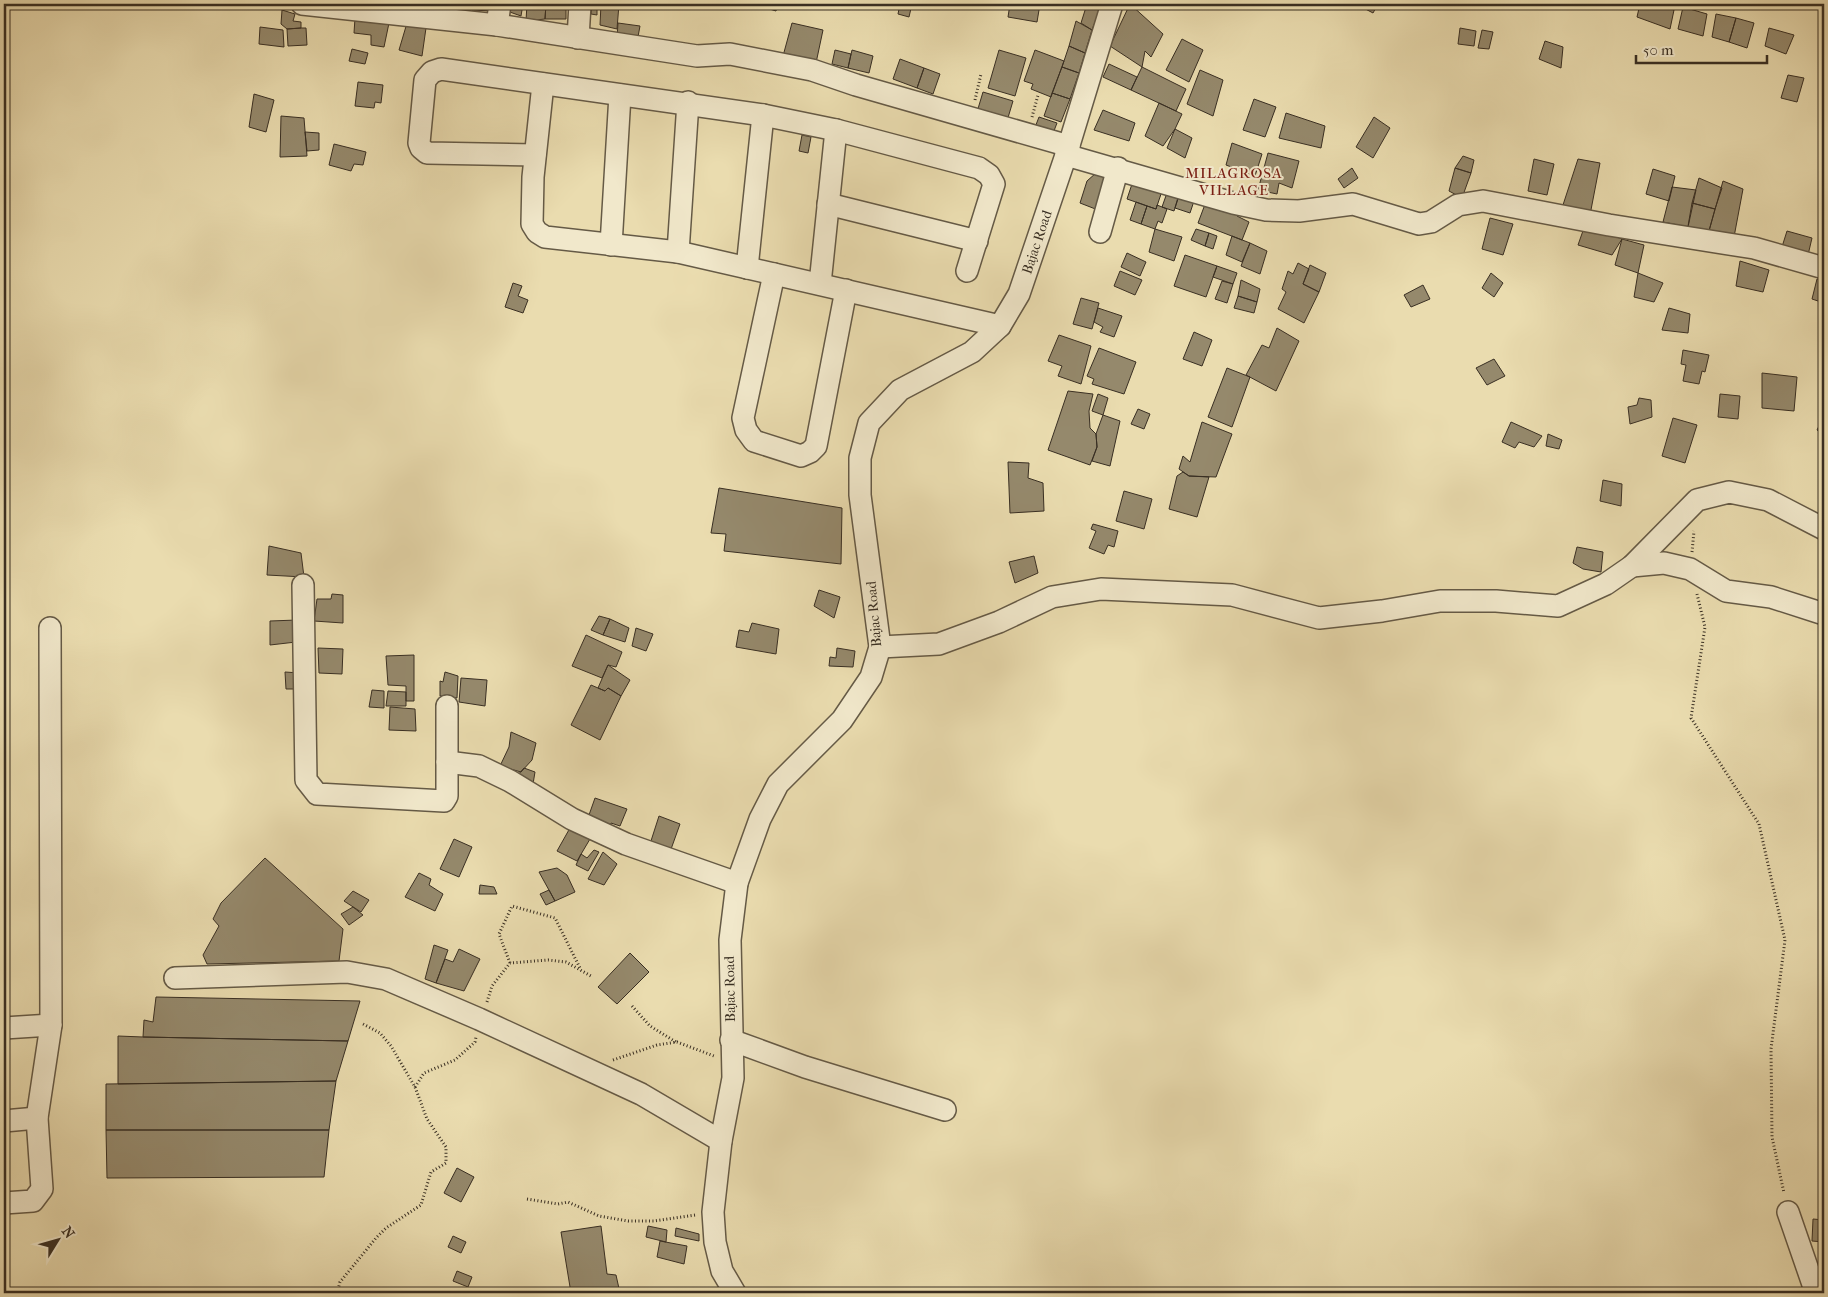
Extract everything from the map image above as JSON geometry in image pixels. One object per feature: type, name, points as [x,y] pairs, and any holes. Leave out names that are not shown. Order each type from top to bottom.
[{"type":"street","points":[[302,4],[432,11],[497,25],[578,38],[697,56],[730,54],[812,70],[856,85],[970,117],[1118,168],[1233,203],[1266,210],[1299,211],[1353,204],[1419,224],[1431,222],[1458,205],[1483,201],[1608,225],[1754,248],[1824,268]]},
{"type":"street","points":[[497,25],[500,4]]},
{"type":"street","points":[[578,38],[580,4]]},
{"type":"street","name":"Bajac Road","points":[[734,1293],[722,1271],[715,1242],[713,1212],[721,1141],[733,1078],[730,940],[738,883],[760,818],[778,784],[842,720],[871,677],[880,647],[860,495],[860,458],[869,423],[900,390],[972,352],[1000,326],[1020,294],[1112,4]]},
{"type":"street","points":[[535,155],[428,153],[421,148],[418,142],[425,80],[432,72],[441,69],[620,95],[688,102],[763,114],[836,130],[979,168],[989,175],[994,184],[967,271]]},
{"type":"street","points":[[544,84],[535,155],[532,224],[537,232],[545,237],[678,252],[1000,326]]},
{"type":"street","points":[[611,245],[620,95]]},
{"type":"street","points":[[678,252],[688,102]]},
{"type":"street","points":[[747,268],[763,114]]},
{"type":"street","points":[[820,284],[836,130]]},
{"type":"street","points":[[1100,232],[1118,168]]},
{"type":"street","points":[[828,204],[977,241]]},
{"type":"street","points":[[774,274],[743,418],[746,430],[754,441],[801,456],[810,452],[816,446],[846,290]]},
{"type":"street","points":[[880,647],[939,644],[999,622],[1052,597],[1102,589],[1232,595],[1319,618],[1382,611],[1440,601],[1496,601],[1558,606],[1606,584],[1632,566],[1697,500],[1729,492],[1768,500],[1824,529]]},
{"type":"street","points":[[1632,566],[1664,563],[1690,569],[1726,591],[1771,597],[1824,614]]},
{"type":"street","points":[[303,585],[306,780],[310,788],[317,794],[444,801],[447,796],[447,706]]},
{"type":"street","points":[[4,1203],[32,1201],[42,1189],[37,1118],[51,1025],[50,628]]},
{"type":"street","points":[[447,762],[479,766],[510,781],[572,819],[626,844],[738,883]]},
{"type":"street","points":[[175,978],[346,972],[386,979],[479,1019],[640,1094],[721,1141]]},
{"type":"street","points":[[4,1028],[51,1025]]},
{"type":"street","points":[[731,1040],[805,1068],[945,1110]]},
{"type":"street","points":[[4,1120],[37,1118]]},
{"type":"street","points":[[1788,1212],[1816,1293]]},
{"type":"path","points":[[970,117],[981,74]]},
{"type":"path","points":[[1694,530],[1690,569],[1705,627],[1691,718],[1759,824],[1785,940],[1771,1049],[1771,1069],[1772,1137],[1788,1212]]},
{"type":"path","points":[[510,962],[499,934],[512,906],[555,918],[582,971]]},
{"type":"path","points":[[510,962],[548,960],[566,962],[591,976]]},
{"type":"path","points":[[416,1087],[424,1073],[454,1060],[475,1042],[479,1019],[492,986],[510,962]]},
{"type":"path","points":[[632,1006],[650,1026],[677,1042],[734,1062]]},
{"type":"path","points":[[337,1293],[340,1282],[376,1238],[386,1228],[421,1205],[431,1172],[446,1163],[446,1147],[427,1119],[416,1087],[391,1046],[380,1032],[363,1024]]},
{"type":"path","points":[[583,1069],[677,1042]]},
{"type":"path","points":[[527,1199],[558,1204],[568,1202],[599,1216],[628,1221],[664,1220],[713,1212]]},
{"type":"building","points":[[440,4],[468,4],[468,13],[440,10]]},
{"type":"building","points":[[473,4],[492,4],[491,11],[472,10]]},
{"type":"building","points":[[509,4],[523,4],[521,16],[507,11]]},
{"type":"building","points":[[527,4],[546,4],[545,19],[526,21]]},
{"type":"building","points":[[546,4],[566,4],[566,19],[545,19]]},
{"type":"building","points":[[587,4],[597,4],[597,15],[591,14],[592,6]]},
{"type":"building","points":[[601,4],[619,4],[617,29],[600,25]]},
{"type":"building","points":[[753,4],[778,4],[776,11]]},
{"type":"building","points":[[900,4],[912,4],[909,17],[898,14]]},
{"type":"building","points":[[1010,4],[1040,4],[1037,22],[1008,17]]},
{"type":"building","points":[[1087,4],[1102,4],[1092,30],[1081,23]]},
{"type":"building","points":[[1130,4],[1163,34],[1151,57],[1145,51],[1142,67],[1110,46]]},
{"type":"building","points":[[1356,4],[1378,4],[1373,13]]},
{"type":"building","points":[[1640,4],[1654,4],[1674,10],[1670,29],[1637,17]]},
{"type":"building","points":[[1683,7],[1707,14],[1703,36],[1678,29]]},
{"type":"building","points":[[282,10],[295,14],[293,21],[301,22],[301,28],[287,29],[281,24]]},
{"type":"building","points":[[1716,14],[1736,18],[1729,42],[1712,37]]},
{"type":"building","points":[[355,18],[389,23],[384,47],[371,45],[371,35],[354,33]]},
{"type":"building","points":[[1736,18],[1754,23],[1747,48],[1729,42]]},
{"type":"building","points":[[1076,21],[1092,30],[1085,53],[1069,46]]},
{"type":"building","points":[[407,23],[426,28],[422,56],[399,50]]},
{"type":"building","points":[[618,23],[640,26],[637,42],[617,38]]},
{"type":"building","points":[[792,23],[823,30],[816,63],[783,56]]},
{"type":"building","points":[[260,27],[283,30],[284,47],[259,44]]},
{"type":"building","points":[[306,28],[307,45],[288,46],[287,29]]},
{"type":"building","points":[[1460,28],[1476,31],[1474,46],[1458,44]]},
{"type":"building","points":[[1769,28],[1794,35],[1786,54],[1765,46]]},
{"type":"building","points":[[1482,30],[1493,32],[1489,49],[1478,48]]},
{"type":"building","points":[[1182,39],[1203,50],[1189,82],[1166,70]]},
{"type":"building","points":[[1545,41],[1563,47],[1561,68],[1539,59]]},
{"type":"building","points":[[1069,46],[1085,53],[1079,73],[1062,67]]},
{"type":"building","points":[[352,49],[368,53],[365,64],[349,61]]},
{"type":"building","points":[[835,50],[851,54],[848,68],[832,64]]},
{"type":"building","points":[[852,50],[873,56],[869,73],[848,68]]},
{"type":"building","points":[[999,50],[1026,58],[1015,96],[988,88]]},
{"type":"building","points":[[1035,50],[1064,61],[1051,97],[1031,89],[1033,84],[1024,81]]},
{"type":"building","points":[[900,59],[924,68],[917,88],[893,79]]},
{"type":"building","points":[[1109,64],[1137,77],[1131,90],[1103,77]]},
{"type":"building","points":[[1062,67],[1079,73],[1070,99],[1052,93]]},
{"type":"building","points":[[1142,67],[1186,89],[1176,111],[1131,90]]},
{"type":"building","points":[[924,68],[940,74],[933,94],[917,88]]},
{"type":"building","points":[[1200,70],[1223,80],[1213,116],[1187,104]]},
{"type":"building","points":[[1788,75],[1804,78],[1797,102],[1781,98]]},
{"type":"building","points":[[358,82],[383,85],[381,103],[375,102],[374,108],[355,106]]},
{"type":"building","points":[[983,92],[1013,101],[1007,121],[977,112]]},
{"type":"building","points":[[1052,93],[1070,99],[1061,122],[1044,116]]},
{"type":"building","points":[[254,94],[274,100],[266,132],[249,127]]},
{"type":"building","points":[[1254,99],[1276,107],[1265,137],[1243,130]]},
{"type":"building","points":[[1159,103],[1182,114],[1175,129],[1163,146],[1145,136]]},
{"type":"building","points":[[1103,110],[1135,123],[1129,141],[1094,130]]},
{"type":"building","points":[[1286,113],[1325,126],[1321,148],[1279,138]]},
{"type":"building","points":[[281,116],[304,118],[307,156],[280,157]]},
{"type":"building","points":[[1039,117],[1057,123],[1052,136],[1034,130]]},
{"type":"building","points":[[1374,117],[1390,128],[1373,158],[1356,147]]},
{"type":"building","points":[[1175,129],[1192,138],[1185,158],[1167,148]]},
{"type":"building","points":[[305,132],[319,133],[319,150],[307,151]]},
{"type":"building","points":[[802,135],[811,137],[808,153],[799,151]]},
{"type":"building","points":[[1232,143],[1262,154],[1255,176],[1226,165]]},
{"type":"building","points":[[334,144],[366,152],[363,165],[354,164],[351,171],[329,165]]},
{"type":"building","points":[[1268,153],[1299,161],[1292,188],[1279,183],[1277,194],[1258,190]]},
{"type":"building","points":[[1463,156],[1474,160],[1471,173],[1455,168]]},
{"type":"building","points":[[1534,159],[1554,164],[1547,195],[1528,191]]},
{"type":"building","points":[[1578,159],[1600,163],[1590,215],[1562,208]]},
{"type":"building","points":[[1352,168],[1358,178],[1344,188],[1338,179]]},
{"type":"building","points":[[1455,168],[1471,173],[1462,198],[1449,191]]},
{"type":"building","points":[[1653,169],[1675,176],[1669,201],[1646,194]]},
{"type":"building","points":[[1096,173],[1110,180],[1098,210],[1080,203],[1087,181]]},
{"type":"building","points":[[1135,175],[1164,185],[1156,209],[1127,199]]},
{"type":"building","points":[[1699,178],[1722,188],[1715,209],[1692,203]]},
{"type":"building","points":[[1723,181],[1743,189],[1734,237],[1709,231]]},
{"type":"building","points":[[1672,187],[1696,190],[1688,227],[1663,222]]},
{"type":"building","points":[[1168,190],[1179,194],[1174,211],[1162,207]]},
{"type":"building","points":[[1181,190],[1196,195],[1190,213],[1175,208]]},
{"type":"building","points":[[1207,199],[1235,209],[1237,216],[1249,222],[1242,240],[1198,223]]},
{"type":"building","points":[[1136,202],[1147,206],[1141,224],[1130,220]]},
{"type":"building","points":[[1692,203],[1715,209],[1707,238],[1687,232]]},
{"type":"building","points":[[1157,205],[1167,209],[1162,223],[1158,221],[1155,229],[1141,224],[1147,206],[1156,209]]},
{"type":"building","points":[[1490,218],[1513,224],[1503,255],[1482,249]]},
{"type":"building","points":[[1585,225],[1622,239],[1612,255],[1578,245]]},
{"type":"building","points":[[1155,229],[1182,237],[1174,261],[1149,252]]},
{"type":"building","points":[[1196,229],[1209,233],[1205,246],[1191,240]]},
{"type":"building","points":[[1787,231],[1812,238],[1808,255],[1781,250]]},
{"type":"building","points":[[1209,233],[1217,236],[1213,249],[1205,246]]},
{"type":"building","points":[[1232,236],[1250,243],[1242,262],[1226,255]]},
{"type":"building","points":[[1622,239],[1644,245],[1638,273],[1615,265]]},
{"type":"building","points":[[1250,243],[1267,251],[1260,274],[1241,266]]},
{"type":"building","points":[[1127,253],[1146,262],[1140,276],[1121,267]]},
{"type":"building","points":[[1185,255],[1217,266],[1206,297],[1174,286]]},
{"type":"building","points":[[1740,261],[1769,270],[1763,292],[1736,286]]},
{"type":"building","points":[[1298,263],[1309,269],[1303,284],[1319,292],[1304,323],[1278,309],[1286,292],[1282,289],[1288,271],[1293,274]]},
{"type":"building","points":[[1310,265],[1326,273],[1319,292],[1303,284]]},
{"type":"building","points":[[1217,266],[1237,273],[1233,284],[1213,277]]},
{"type":"building","points":[[1120,271],[1142,280],[1135,295],[1114,286]]},
{"type":"building","points":[[1491,273],[1503,283],[1494,297],[1482,288]]},
{"type":"building","points":[[1638,273],[1663,283],[1654,302],[1634,297]]},
{"type":"building","points":[[1817,279],[1824,280],[1824,303],[1812,299]]},
{"type":"building","points":[[1241,280],[1260,289],[1257,302],[1238,296]]},
{"type":"building","points":[[1222,281],[1233,284],[1227,303],[1215,299]]},
{"type":"building","points":[[513,283],[522,286],[518,296],[528,300],[523,313],[505,307]]},
{"type":"building","points":[[1423,285],[1430,299],[1411,307],[1404,295]]},
{"type":"building","points":[[1238,296],[1257,302],[1254,313],[1234,308]]},
{"type":"building","points":[[1081,298],[1099,303],[1092,329],[1073,324]]},
{"type":"building","points":[[1098,308],[1122,316],[1114,337],[1100,332],[1103,327],[1094,322]]},
{"type":"building","points":[[1669,308],[1690,314],[1688,333],[1662,330]]},
{"type":"building","points":[[1277,328],[1299,341],[1276,391],[1246,375],[1262,345],[1269,348]]},
{"type":"building","points":[[1194,332],[1212,340],[1202,366],[1183,359]]},
{"type":"building","points":[[1059,335],[1091,346],[1081,384],[1058,376],[1062,366],[1048,361]]},
{"type":"building","points":[[1099,348],[1136,362],[1124,394],[1092,384],[1094,379],[1087,376]]},
{"type":"building","points":[[1683,350],[1709,355],[1705,372],[1702,371],[1699,384],[1683,381],[1686,365],[1681,364]]},
{"type":"building","points":[[1494,359],[1505,376],[1487,385],[1476,368]]},
{"type":"building","points":[[1227,368],[1250,377],[1232,427],[1208,417]]},
{"type":"building","points":[[1762,373],[1797,377],[1794,411],[1762,408]]},
{"type":"building","points":[[1068,391],[1093,394],[1089,411],[1090,428],[1096,434],[1097,447],[1090,465],[1048,450]]},
{"type":"building","points":[[1098,394],[1108,398],[1103,415],[1092,411]]},
{"type":"building","points":[[1720,394],[1740,396],[1738,419],[1718,417]]},
{"type":"building","points":[[1639,398],[1651,400],[1652,417],[1630,424],[1628,407],[1637,405]]},
{"type":"building","points":[[1138,409],[1150,414],[1144,429],[1131,424]]},
{"type":"building","points":[[1103,415],[1120,421],[1110,466],[1092,461],[1097,447],[1096,434]]},
{"type":"building","points":[[1824,416],[1824,435],[1817,430]]},
{"type":"building","points":[[1673,418],[1697,425],[1685,463],[1662,456]]},
{"type":"building","points":[[1202,422],[1232,434],[1216,477],[1189,476],[1179,469],[1183,456],[1190,462]]},
{"type":"building","points":[[1511,422],[1542,436],[1534,447],[1519,442],[1515,448],[1502,442]]},
{"type":"building","points":[[1548,434],[1562,440],[1559,449],[1546,446]]},
{"type":"building","points":[[1008,462],[1029,463],[1028,478],[1043,483],[1044,511],[1010,513]]},
{"type":"building","points":[[1183,472],[1189,476],[1209,477],[1197,517],[1169,509],[1177,476]]},
{"type":"building","points":[[1603,480],[1622,484],[1621,506],[1600,501]]},
{"type":"building","points":[[719,488],[842,508],[841,564],[724,551],[726,534],[711,533]]},
{"type":"building","points":[[1124,491],[1152,499],[1144,529],[1116,521]]},
{"type":"building","points":[[1093,524],[1118,531],[1114,547],[1108,545],[1104,554],[1089,548],[1096,531],[1091,529]]},
{"type":"building","points":[[269,546],[301,553],[304,577],[267,575]]},
{"type":"building","points":[[1577,547],[1603,552],[1601,572],[1583,569],[1573,563]]},
{"type":"building","points":[[1034,556],[1038,573],[1015,583],[1009,562]]},
{"type":"building","points":[[819,590],[840,597],[834,618],[814,606]]},
{"type":"building","points":[[332,594],[343,595],[343,623],[314,621],[317,599],[331,599]]},
{"type":"building","points":[[599,616],[610,619],[603,635],[591,630]]},
{"type":"building","points":[[610,619],[629,628],[625,642],[603,635]]},
{"type":"building","points":[[297,620],[296,642],[270,645],[270,621]]},
{"type":"building","points":[[752,623],[779,629],[776,654],[736,647],[739,630],[749,632]]},
{"type":"building","points":[[636,628],[653,634],[646,651],[632,646]]},
{"type":"building","points":[[586,635],[622,652],[616,667],[608,665],[602,678],[572,666]]},
{"type":"building","points":[[318,648],[343,649],[342,674],[319,673]]},
{"type":"building","points":[[837,648],[855,651],[853,667],[829,666],[830,657],[836,658]]},
{"type":"building","points":[[414,655],[414,701],[406,701],[406,686],[388,685],[386,656]]},
{"type":"building","points":[[608,665],[630,680],[621,696],[608,688],[605,691],[598,688]]},
{"type":"building","points":[[285,672],[300,673],[299,689],[286,689]]},
{"type":"building","points":[[445,672],[458,676],[457,698],[440,696],[440,681],[443,682]]},
{"type":"building","points":[[461,678],[487,680],[485,706],[459,702]]},
{"type":"building","points":[[591,685],[605,691],[608,688],[621,696],[600,740],[571,725]]},
{"type":"building","points":[[372,690],[384,691],[384,708],[369,707]]},
{"type":"building","points":[[388,691],[406,692],[406,706],[386,706]]},
{"type":"building","points":[[390,707],[415,709],[416,731],[389,730]]},
{"type":"building","points":[[511,732],[536,743],[532,760],[521,772],[500,766],[509,747]]},
{"type":"building","points":[[524,768],[535,772],[533,784],[515,778]]},
{"type":"building","points":[[595,798],[627,809],[620,826],[611,823],[610,827],[589,815]]},
{"type":"building","points":[[659,816],[680,824],[670,852],[650,844]]},
{"type":"building","points":[[570,828],[579,830],[590,839],[577,861],[557,851]]},
{"type":"building","points":[[454,839],[472,847],[459,877],[440,869]]},
{"type":"building","points":[[594,850],[599,852],[588,871],[576,865],[581,854],[587,858]]},
{"type":"building","points":[[603,852],[617,864],[604,885],[588,879]]},
{"type":"building","points":[[265,858],[343,929],[339,961],[207,964],[203,955],[219,926],[213,919],[221,903]]},
{"type":"building","points":[[557,868],[567,875],[575,892],[555,901],[539,872]]},
{"type":"building","points":[[419,873],[431,879],[429,885],[443,894],[435,911],[405,897]]},
{"type":"building","points":[[480,885],[494,887],[497,894],[479,894]]},
{"type":"building","points":[[549,890],[555,901],[546,905],[540,894]]},
{"type":"building","points":[[353,891],[369,900],[361,912],[344,901]]},
{"type":"building","points":[[353,907],[363,915],[349,925],[341,914]]},
{"type":"building","points":[[434,945],[448,950],[436,983],[425,979]]},
{"type":"building","points":[[459,949],[480,959],[464,991],[436,983],[445,959],[453,962]]},
{"type":"building","points":[[630,953],[649,972],[617,1004],[598,987]]},
{"type":"building","points":[[156,997],[360,1001],[348,1041],[143,1037],[144,1020],[153,1022]]},
{"type":"building","points":[[118,1036],[348,1041],[336,1081],[118,1084]]},
{"type":"building","points":[[336,1081],[329,1130],[106,1130],[106,1084]]},
{"type":"building","points":[[106,1130],[329,1130],[324,1177],[107,1178]]},
{"type":"building","points":[[457,1168],[474,1177],[461,1202],[444,1193]]},
{"type":"building","points":[[1813,1219],[1824,1220],[1824,1242],[1812,1241]]},
{"type":"building","points":[[601,1226],[607,1274],[616,1275],[620,1293],[571,1293],[561,1232]]},
{"type":"building","points":[[648,1226],[667,1230],[666,1242],[646,1237]]},
{"type":"building","points":[[676,1228],[699,1234],[699,1241],[675,1236]]},
{"type":"building","points":[[453,1236],[466,1242],[461,1253],[448,1247]]},
{"type":"building","points":[[660,1241],[687,1246],[684,1264],[657,1257]]},
{"type":"building","points":[[1824,1262],[1824,1277],[1822,1278],[1818,1264]]},
{"type":"building","points":[[457,1271],[472,1277],[468,1287],[453,1281]]},
{"type":"district","name":"MILAGROSA VILLAGE","points":[[1234,182]]}]
